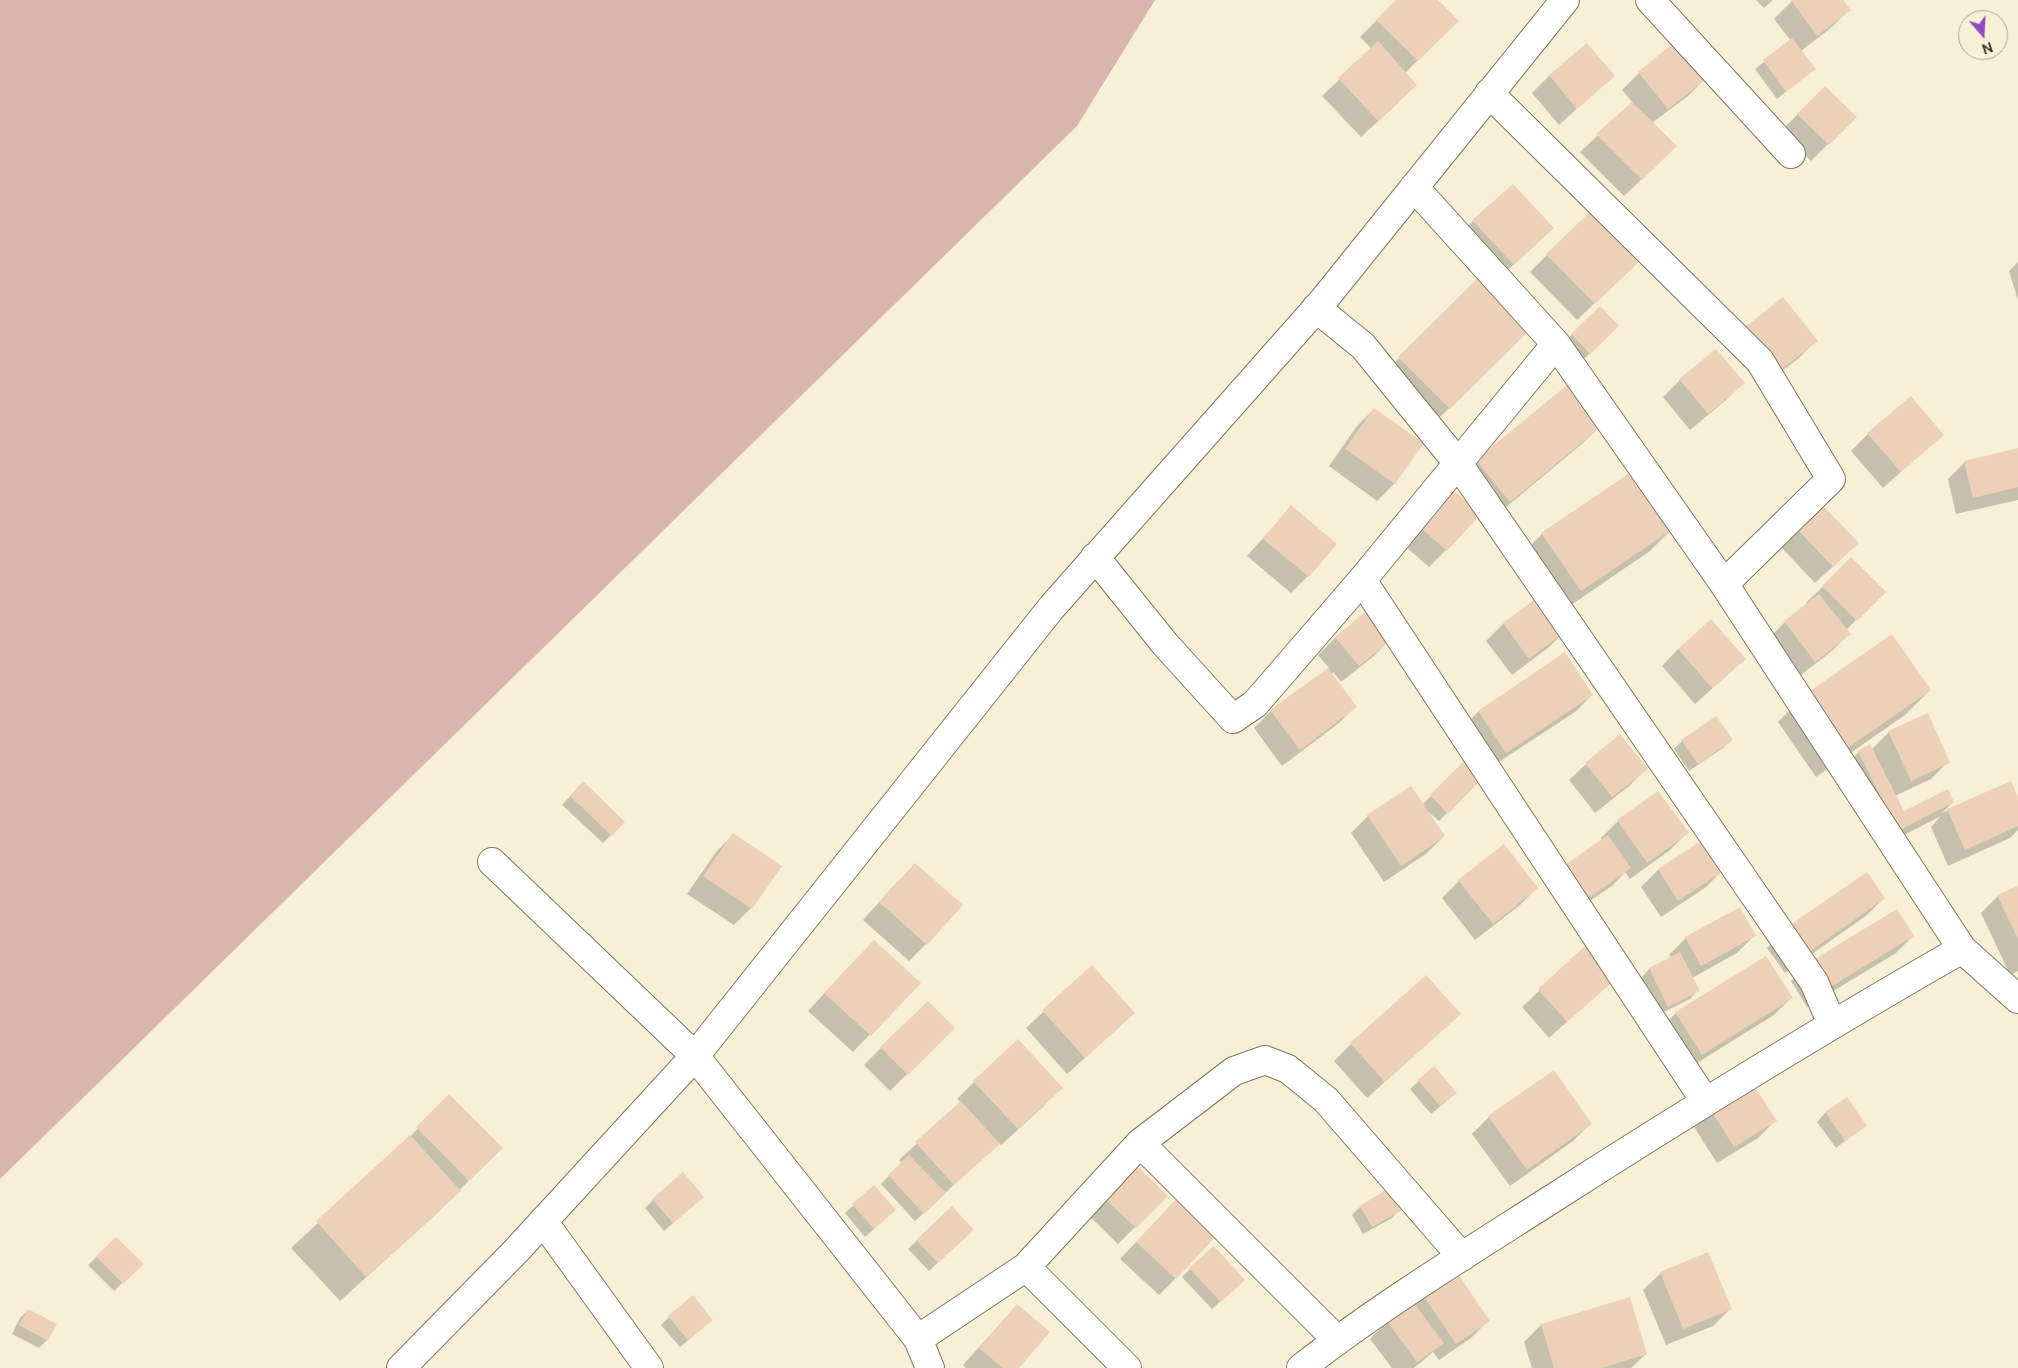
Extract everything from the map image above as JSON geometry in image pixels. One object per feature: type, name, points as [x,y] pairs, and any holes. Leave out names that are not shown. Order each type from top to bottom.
[{"type":"street","points":[[401,1368],[543,1220],[695,1056],[1052,606],[1316,308],[1565,0]]},
{"type":"street","points":[[1650,0],[1791,154]]},
{"type":"street","points":[[1489,93],[1760,361],[1831,479],[1724,584]]},
{"type":"street","points":[[1414,187],[1556,344],[1724,584],[1962,948],[2018,999]]},
{"type":"street","points":[[1316,308],[1363,346],[1457,462],[1814,982],[1832,1024]]},
{"type":"street","points":[[1095,557],[1166,644],[1233,719],[1255,704],[1362,580],[1457,462],[1556,344]]},
{"type":"street","points":[[1362,580],[1705,1101]]},
{"type":"street","points":[[492,862],[695,1056],[918,1338],[930,1368]]},
{"type":"street","points":[[1301,1368],[1337,1340],[1462,1256],[1705,1101],[1962,948]]},
{"type":"street","points":[[918,1338],[1026,1268],[1140,1144],[1234,1071],[1265,1060],[1288,1069],[1326,1100],[1462,1256]]},
{"type":"street","points":[[1140,1144],[1337,1340]]},
{"type":"street","points":[[543,1220],[649,1368]]},
{"type":"street","points":[[1026,1268],[1127,1368]]},
{"type":"shaded area","points":[[0,0],[1155,0],[1077,126],[0,1179]]},
{"type":"building","points":[[1396,0],[1438,0],[1459,21],[1418,61],[1376,20]]},
{"type":"building","points":[[1791,0],[1843,0],[1851,10],[1817,36]]},
{"type":"building","points":[[1792,38],[1816,69],[1786,92],[1763,60]]},
{"type":"building","points":[[1378,41],[1417,85],[1378,121],[1338,78]]},
{"type":"building","points":[[1676,41],[1706,79],[1668,109],[1638,72]]},
{"type":"building","points":[[1587,43],[1615,76],[1577,109],[1549,75]]},
{"type":"building","points":[[1825,86],[1857,117],[1829,145],[1797,114]]},
{"type":"building","points":[[1632,102],[1677,146],[1642,180],[1596,134]]},
{"type":"building","points":[[1513,184],[1554,228],[1514,265],[1472,220]]},
{"type":"building","points":[[1594,208],[1643,258],[1595,304],[1546,254]]},
{"type":"building","points":[[1479,277],[1531,329],[1450,409],[1398,357]]},
{"type":"building","points":[[1783,297],[1818,341],[1779,371],[1744,328]]},
{"type":"building","points":[[1600,306],[1619,326],[1590,354],[1571,334]]},
{"type":"building","points":[[1716,349],[1745,383],[1708,414],[1679,379]]},
{"type":"building","points":[[1567,385],[1602,426],[1510,502],[1476,460]]},
{"type":"building","points":[[1911,396],[1944,435],[1901,472],[1867,433]]},
{"type":"building","points":[[1374,408],[1424,443],[1395,484],[1345,449]]},
{"type":"building","points":[[2018,448],[2018,487],[1973,498],[1964,461]]},
{"type":"building","points":[[1637,468],[1677,526],[1581,591],[1541,533]]},
{"type":"building","points":[[1454,491],[1481,514],[1447,551],[1421,528]]},
{"type":"building","points":[[1291,505],[1337,544],[1309,577],[1263,539]]},
{"type":"building","points":[[1823,506],[1859,543],[1833,567],[1798,530]]},
{"type":"building","points":[[1851,557],[1886,592],[1857,621],[1822,586]]},
{"type":"building","points":[[1819,594],[1851,634],[1815,662],[1784,621]]},
{"type":"building","points":[[1541,595],[1567,630],[1529,659],[1503,623]]},
{"type":"building","points":[[1369,609],[1393,639],[1359,666],[1335,637]]},
{"type":"building","points":[[1711,619],[1746,659],[1712,688],[1678,649]]},
{"type":"building","points":[[1892,634],[1931,690],[1842,752],[1803,696]]},
{"type":"building","points":[[1565,652],[1593,695],[1506,753],[1478,711]]},
{"type":"building","points":[[1328,668],[1357,707],[1300,750],[1270,710]]},
{"type":"building","points":[[1928,713],[1950,763],[1911,781],[1888,731]]},
{"type":"building","points":[[1716,716],[1733,740],[1698,764],[1681,740]]},
{"type":"building","points":[[1620,734],[1648,769],[1612,797],[1585,763]]},
{"type":"building","points":[[1870,744],[1904,811],[1948,789],[1954,802],[1898,831],[1858,751]]},
{"type":"building","points":[[1465,760],[1483,778],[1448,814],[1430,795]]},
{"type":"building","points":[[583,781],[625,822],[612,836],[570,796]]},
{"type":"building","points":[[2011,781],[2018,797],[2018,826],[1965,850],[1947,809]]},
{"type":"building","points":[[1411,786],[1445,836],[1401,866],[1367,815]]},
{"type":"building","points":[[1658,791],[1689,833],[1647,863],[1617,820]]},
{"type":"building","points":[[733,833],[782,866],[752,909],[703,876]]},
{"type":"building","points":[[1608,835],[1631,868],[1586,900],[1562,867]]},
{"type":"building","points":[[1704,839],[1725,870],[1678,901],[1658,869]]},
{"type":"building","points":[[1504,844],[1538,888],[1493,924],[1458,880]]},
{"type":"building","points":[[915,863],[963,905],[927,945],[879,902]]},
{"type":"building","points":[[1867,872],[1885,898],[1802,957],[1783,930]]},
{"type":"building","points":[[2018,886],[2018,939],[1997,895]]},
{"type":"building","points":[[1740,907],[1756,936],[1701,966],[1685,937]]},
{"type":"building","points":[[1897,909],[1914,936],[1824,991],[1808,963]]},
{"type":"building","points":[[874,940],[921,983],[871,1036],[824,993]]},
{"type":"building","points":[[1585,946],[1615,980],[1567,1022],[1538,989]]},
{"type":"building","points":[[1680,952],[1700,991],[1668,1007],[1649,968]]},
{"type":"building","points":[[1766,956],[1793,998],[1702,1055],[1675,1012]]},
{"type":"building","points":[[1092,965],[1135,1013],[1085,1058],[1042,1010]]},
{"type":"building","points":[[1426,975],[1461,1014],[1385,1082],[1350,1043]]},
{"type":"building","points":[[928,1001],[955,1028],[908,1075],[880,1047]]},
{"type":"building","points":[[1018,1039],[1063,1088],[1018,1129],[973,1081]]},
{"type":"building","points":[[1434,1066],[1457,1093],[1440,1106],[1418,1080]]},
{"type":"building","points":[[1554,1070],[1592,1124],[1527,1170],[1488,1116]]},
{"type":"building","points":[[1752,1083],[1777,1121],[1734,1147],[1710,1109]]},
{"type":"building","points":[[449,1094],[503,1148],[469,1181],[416,1127]]},
{"type":"building","points":[[1847,1097],[1867,1126],[1845,1141],[1825,1112]]},
{"type":"building","points":[[961,1101],[1000,1144],[954,1185],[915,1142]]},
{"type":"building","points":[[410,1135],[461,1191],[366,1277],[316,1221]]},
{"type":"building","points":[[909,1155],[946,1193],[924,1214],[888,1175]]},
{"type":"building","points":[[1132,1161],[1168,1196],[1136,1228],[1100,1194]]},
{"type":"building","points":[[683,1172],[704,1197],[673,1223],[652,1199]]},
{"type":"building","points":[[874,1185],[896,1210],[874,1229],[852,1204]]},
{"type":"building","points":[[1389,1188],[1402,1210],[1372,1227],[1360,1206]]},
{"type":"building","points":[[1178,1197],[1218,1234],[1176,1279],[1136,1242]]},
{"type":"building","points":[[952,1206],[974,1230],[938,1263],[916,1240]]},
{"type":"building","points":[[116,1237],[144,1264],[123,1284],[96,1256]]},
{"type":"building","points":[[1214,1246],[1245,1280],[1221,1302],[1189,1268]]},
{"type":"building","points":[[1708,1252],[1732,1309],[1683,1329],[1660,1272]]},
{"type":"building","points":[[1456,1271],[1490,1321],[1456,1344],[1422,1294]]},
{"type":"building","points":[[693,1295],[713,1320],[688,1340],[668,1316]]},
{"type":"building","points":[[1630,1297],[1647,1354],[1602,1368],[1554,1368],[1541,1324]]},
{"type":"building","points":[[1413,1302],[1444,1343],[1417,1362],[1387,1321]]},
{"type":"building","points":[[1017,1304],[1050,1332],[1019,1368],[1003,1368],[979,1348]]},
{"type":"building","points":[[28,1309],[57,1324],[48,1341],[19,1325]]}]
